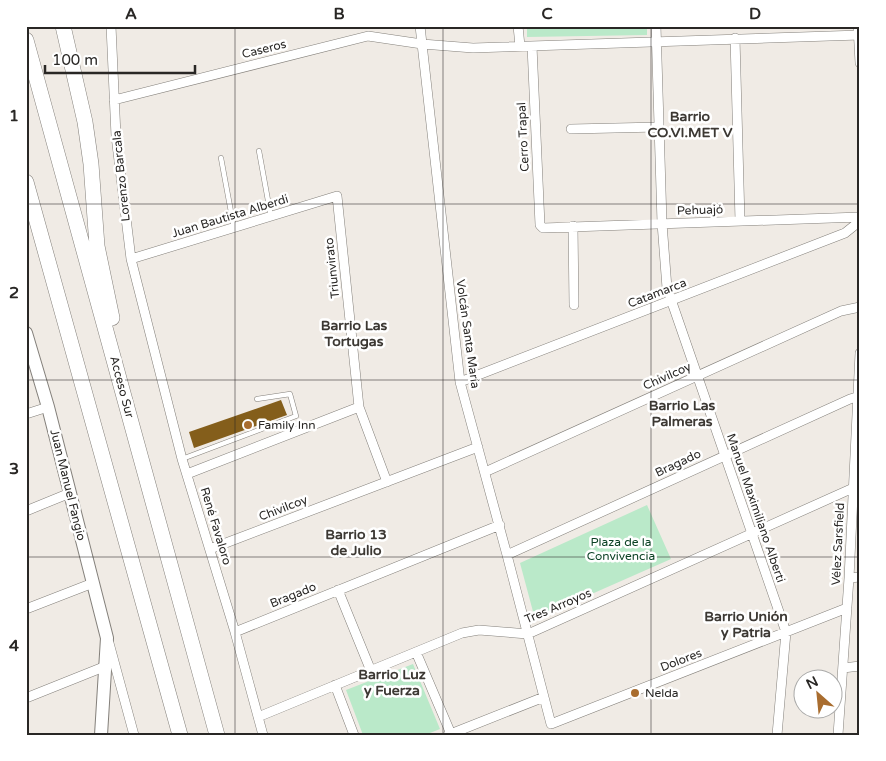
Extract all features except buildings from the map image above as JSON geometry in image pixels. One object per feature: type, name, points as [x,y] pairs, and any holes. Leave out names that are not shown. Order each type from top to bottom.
[{"type":"highway","points":[[62,26],[85,122],[91,164],[98,246],[133,427]]},
{"type":"highway","name":"Acceso Sur","points":[[26,40],[217,735]]},
{"type":"highway","points":[[26,182],[180,735]]},
{"type":"highway","points":[[26,220],[80,375]]},
{"type":"street","name":"Lorenzo Barcala","points":[[111,26],[116,136],[131,259],[147,323]]},
{"type":"street","name":"Volcán Santa María","points":[[420,26],[460,382],[500,525],[551,724]]},
{"type":"street","points":[[518,26],[520,46]]},
{"type":"street","name":"Manuel Maximiliano Alberti","points":[[656,26],[662,224],[666,288],[786,632],[777,735]]},
{"type":"street","name":"Caseros","points":[[114,100],[368,36],[422,44],[473,48],[859,32]]},
{"type":"street","points":[[859,32],[860,63]]},
{"type":"street","points":[[736,38],[740,221]]},
{"type":"street","name":"Cerro Trapal","points":[[532,46],[541,226]]},
{"type":"street","points":[[571,129],[659,127]]},
{"type":"street","name":"Juan Bautista Alberdi","points":[[131,259],[337,196]]},
{"type":"street","name":"Triunvirato","points":[[337,196],[359,408],[387,482]]},
{"type":"street","name":"Pehuajó","points":[[541,226],[860,217]]},
{"type":"street","name":"Catamarca","points":[[460,382],[845,233],[860,221]]},
{"type":"street","points":[[573,226],[574,305]]},
{"type":"street","name":"Chivilcoy","points":[[485,472],[841,311],[860,307]]},
{"type":"street","name":"René Favaloro","points":[[147,323],[182,459],[235,632],[263,735]]},
{"type":"street","name":"Juan Manuel Fangio","points":[[26,333],[48,407],[134,735]]},
{"type":"street","name":"Vélez Sarsfield","points":[[843,668],[856,488],[860,354]]},
{"type":"street","name":"Bragado","points":[[507,554],[858,396]]},
{"type":"street","points":[[26,414],[48,407]]},
{"type":"street","points":[[187,474],[359,408]]},
{"type":"street","name":"Chivilcoy","points":[[210,549],[478,447]]},
{"type":"street","name":"Tres Arroyos","points":[[258,717],[471,631],[528,634],[856,488]]},
{"type":"street","points":[[26,511],[70,493]]},
{"type":"street","name":"Bragado","points":[[235,632],[500,525]]},
{"type":"street","points":[[849,578],[860,577]]},
{"type":"street","points":[[26,609],[93,583]]},
{"type":"street","points":[[338,590],[371,671]]},
{"type":"street","name":"Dolores","points":[[551,724],[847,608]]},
{"type":"street","name":"Juan Manuel Fangio","points":[[106,666],[108,638]]},
{"type":"street","points":[[416,652],[450,734],[544,697]]},
{"type":"street","points":[[26,698],[106,666],[101,735]]},
{"type":"street","points":[[843,668],[860,666]]},
{"type":"street","points":[[335,685],[354,735]]},
{"type":"street","name":"Vélez Sarsfield","points":[[838,735],[839,718]]},
{"type":"lane","points":[[259,151],[271,217]]},
{"type":"lane","points":[[221,158],[234,228]]},
{"type":"lane","points":[[182,459],[296,416],[290,394],[257,399]]},
{"type":"green space","points":[[527,26],[647,26],[647,35],[527,37]]},
{"type":"green space","name":"Plaza de la Convivencia","points":[[647,505],[671,559],[535,619],[520,563]]},
{"type":"green space","points":[[413,664],[440,729],[425,735],[363,735],[346,690]]},
{"type":"place","name":"Family Inn","points":[[248,425]]},
{"type":"place","name":"Nelda","points":[[635,693]]},
{"type":"district","name":"Barrio CO.VI.MET V","points":[[690,124]]},
{"type":"district","name":"Barrio Las Tortugas","points":[[354,334]]},
{"type":"district","name":"Barrio Las Palmeras","points":[[682,414]]},
{"type":"district","name":"Barrio 13 de Julio","points":[[356,542]]},
{"type":"district","name":"Barrio Unión y Patria","points":[[746,624]]},
{"type":"district","name":"Barrio Luz y Fuerza","points":[[392,682]]}]
